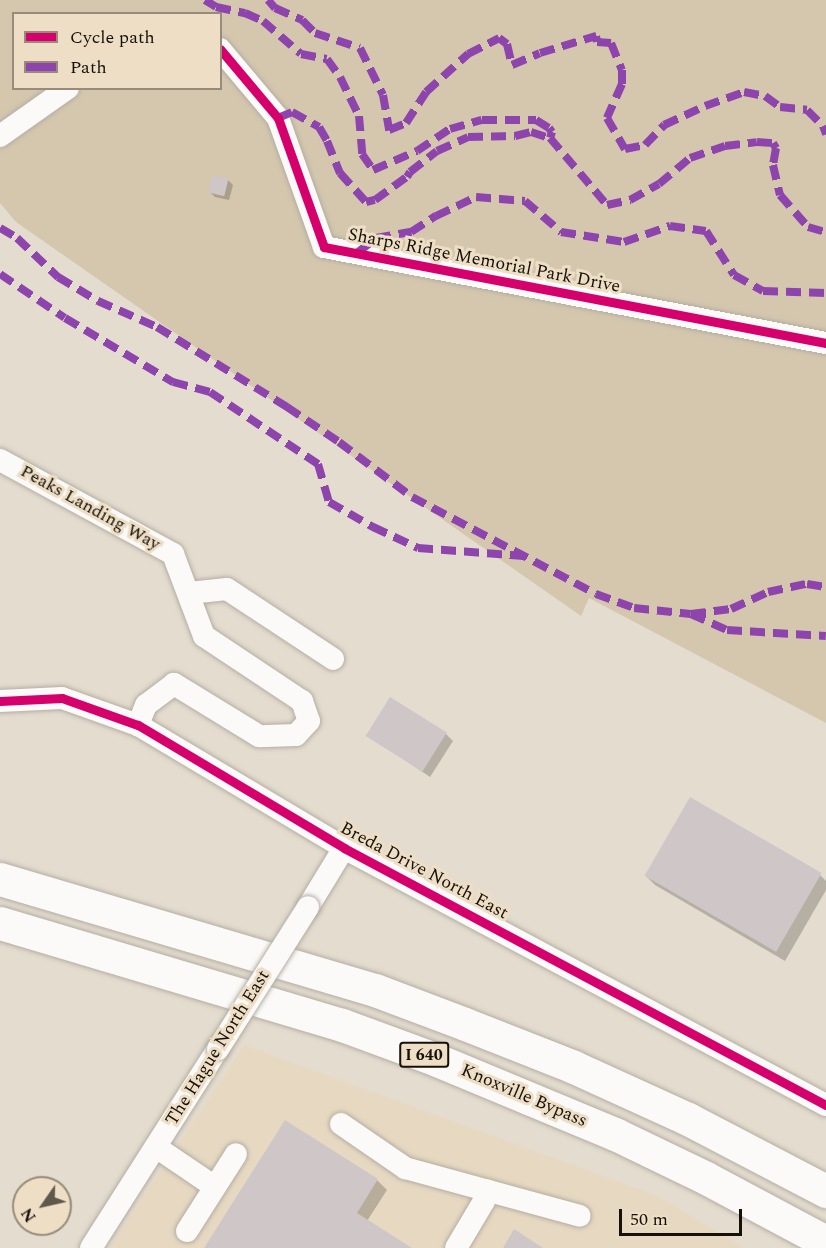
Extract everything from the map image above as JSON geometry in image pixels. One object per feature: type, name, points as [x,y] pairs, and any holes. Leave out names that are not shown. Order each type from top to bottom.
[{"type":"highway","name":"I 640","points":[[0,879],[364,987],[465,1024],[574,1067],[688,1119],[826,1191]]},
{"type":"highway","name":"Knoxville Bypass","points":[[0,924],[342,1025],[436,1060],[615,1134],[705,1178],[826,1242]]},
{"type":"street","name":"Sharps Ridge Memorial Park Drive","points":[[222,51],[278,118],[324,247],[826,343]]},
{"type":"street","points":[[0,136],[65,90]]},
{"type":"street","name":"Peaks Landing Way","points":[[0,460],[173,554],[204,636],[302,701],[309,720],[296,735],[259,736],[174,684],[146,705],[138,724]]},
{"type":"street","points":[[189,593],[227,589],[333,659]]},
{"type":"street","name":"Breda Drive North East","points":[[0,701],[62,698],[138,724],[344,848],[826,1105]]},
{"type":"street","name":"The Hague North East","points":[[91,1248],[309,907],[344,848]]},
{"type":"street","points":[[341,1124],[405,1168],[580,1216]]},
{"type":"street","points":[[156,1147],[215,1186]]},
{"type":"street","points":[[187,1231],[236,1154]]},
{"type":"street","points":[[456,1248],[484,1201],[487,1190]]},
{"type":"shaded area","points":[[0,0],[826,0],[826,723],[589,598],[581,616],[16,222],[0,203]]},
{"type":"shaded area","points":[[244,1045],[658,1196],[744,1248],[110,1248]]},
{"type":"building","points":[[213,175],[229,179],[224,196],[209,192]]},
{"type":"building","points":[[390,697],[447,733],[422,772],[366,736]]},
{"type":"building","points":[[690,797],[822,873],[776,952],[644,876]]},
{"type":"building","points":[[285,1120],[378,1179],[357,1213],[412,1248],[204,1248]]},
{"type":"building","points":[[514,1229],[543,1248],[503,1248]]},
{"type":"marked path","points":[[205,0],[216,7],[245,13],[263,21],[301,54],[327,59],[340,77],[359,116],[362,154],[373,170],[417,151],[450,129],[482,120],[536,120],[549,128],[552,132],[550,138]]},
{"type":"marked path","points":[[268,0],[275,8],[302,20],[315,33],[360,48],[383,95],[389,130],[406,123],[426,92],[468,54],[499,38],[507,44],[512,65],[540,53],[596,36],[597,42],[611,43],[622,70],[622,84],[607,118],[625,149],[645,145],[664,125],[705,106],[744,92],[765,96],[780,107],[807,110],[823,126],[826,134]]},
{"type":"marked path","points":[[278,118],[292,112],[319,127],[340,173],[366,202],[375,200],[437,151],[468,137],[515,136],[531,132],[550,138],[607,205],[630,200],[659,184],[690,158],[725,146],[757,142],[773,143],[776,148],[773,165],[780,195],[808,227],[826,232]]},
{"type":"marked path","points":[[357,253],[376,238],[411,232],[436,216],[476,197],[525,201],[561,232],[624,242],[670,226],[706,231],[734,275],[763,291],[826,293]]},
{"type":"marked path","points":[[0,228],[17,238],[58,277],[98,301],[157,327],[287,407],[339,442],[412,497],[596,594],[634,608],[691,614],[731,609],[768,592],[807,584],[826,587]]},
{"type":"marked path","points":[[0,274],[65,318],[173,382],[210,392],[318,464],[329,502],[373,527],[418,548],[524,556]]},
{"type":"marked path","points":[[691,614],[727,630],[826,636]]},
{"type":"cycle path","points":[[222,51],[278,118],[324,247],[826,343]]},
{"type":"cycle path","points":[[0,701],[62,698],[138,725],[344,848],[826,1105]]}]
